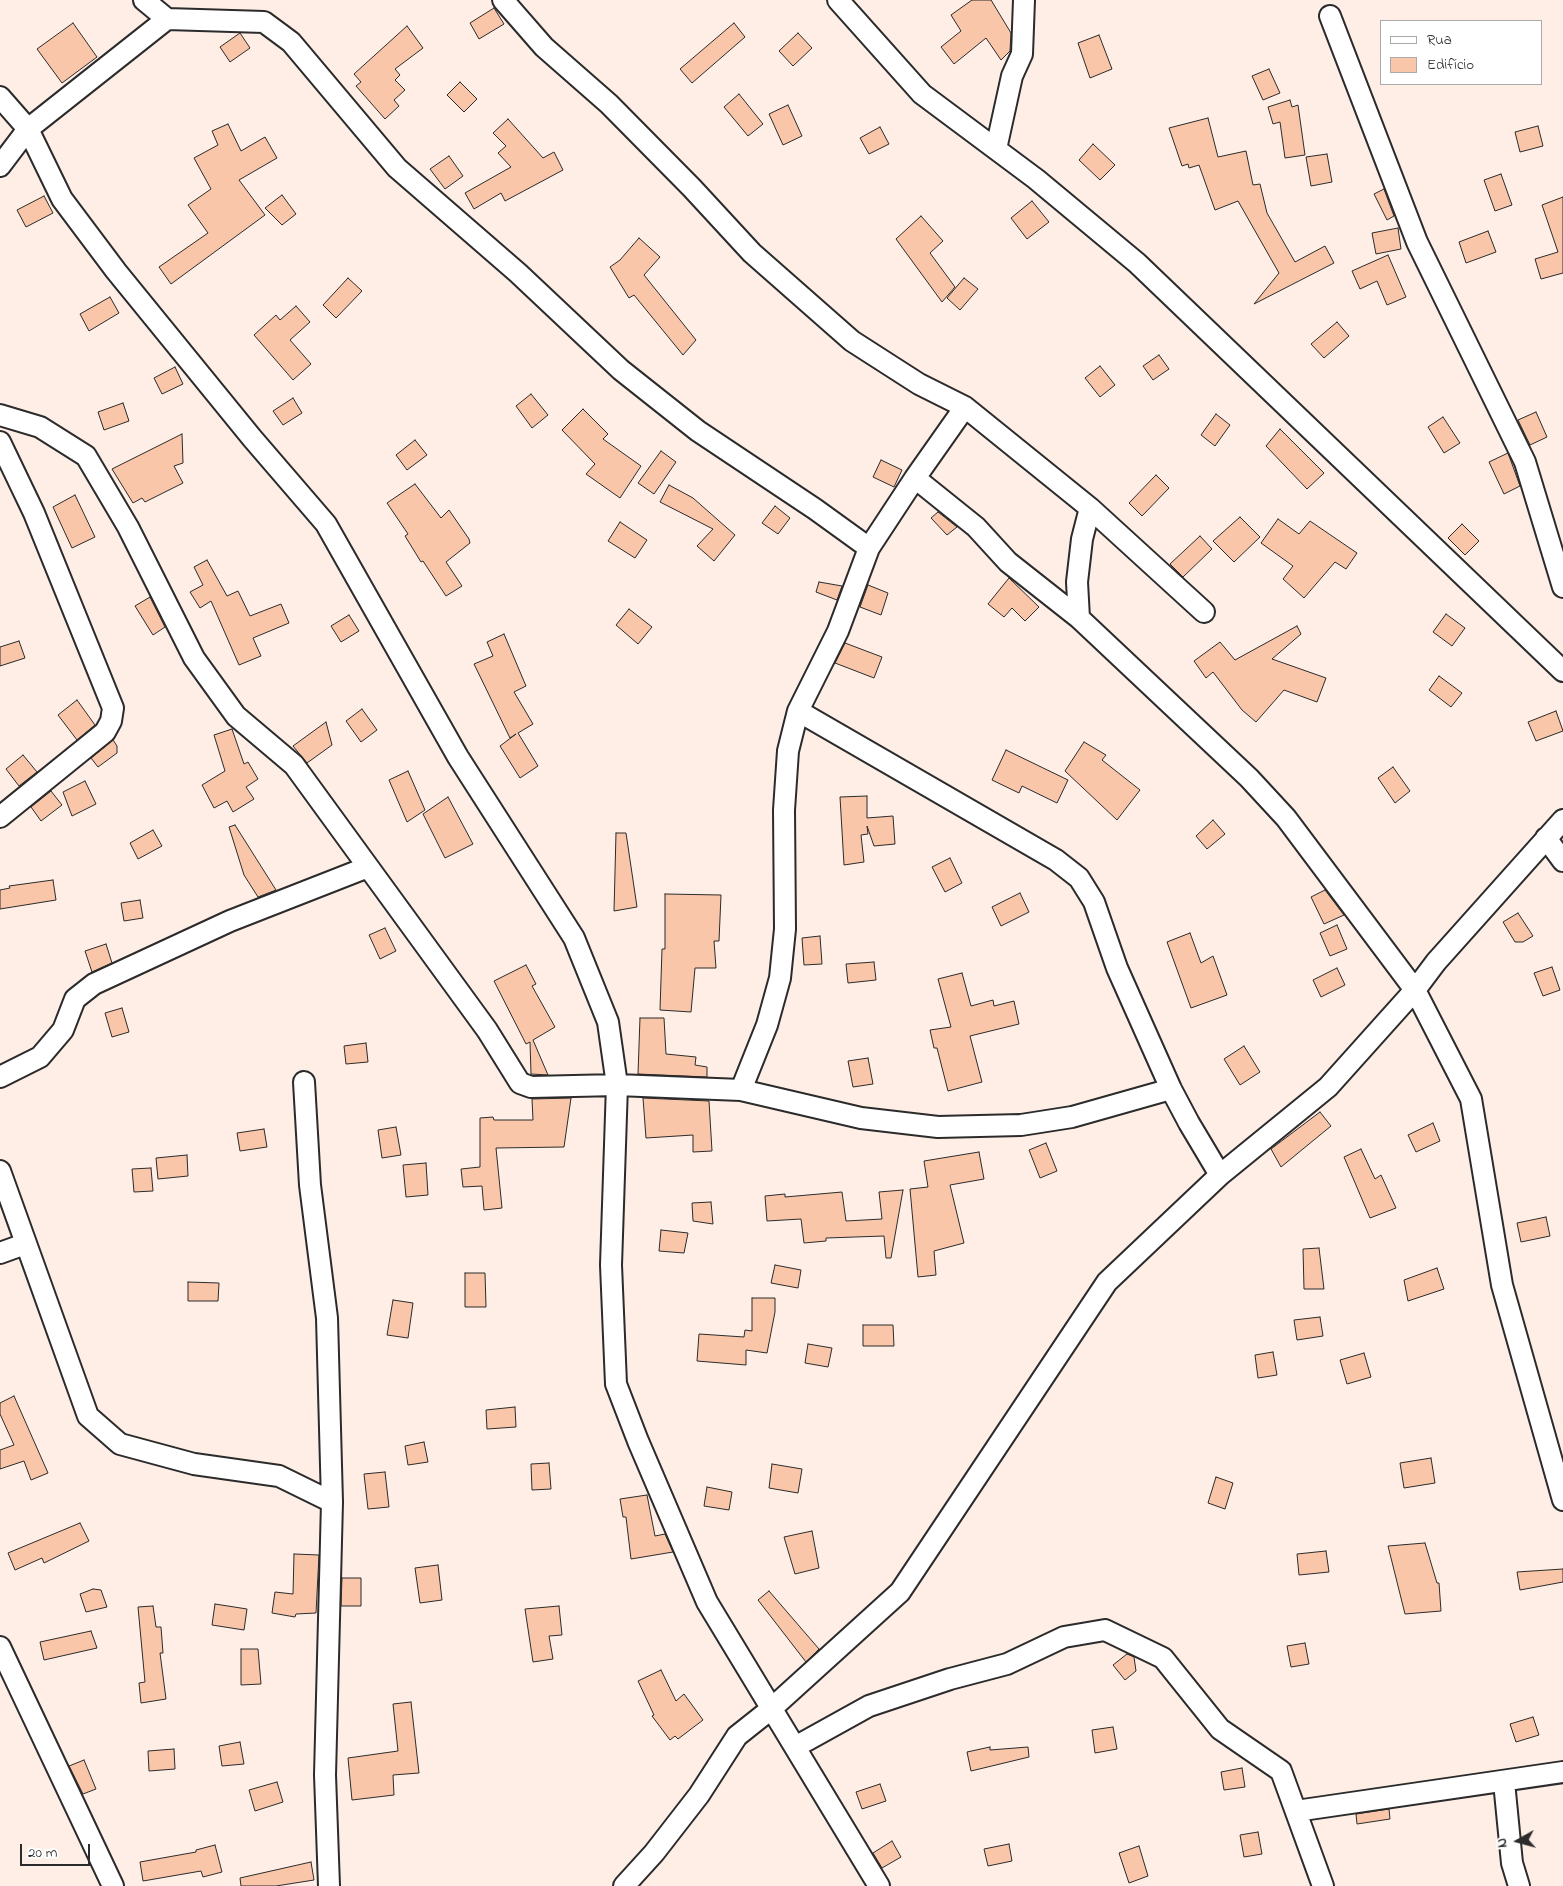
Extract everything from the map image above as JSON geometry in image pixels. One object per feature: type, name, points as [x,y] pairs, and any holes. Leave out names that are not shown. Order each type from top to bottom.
[{"type":"street","points":[[144,0],[167,19],[264,22],[291,42],[397,168],[518,273],[621,370],[698,431],[815,508],[869,548]]},
{"type":"street","points":[[503,0],[544,47],[609,104],[759,259],[852,341],[919,384],[965,406],[1090,508],[1204,612]]},
{"type":"street","points":[[838,0],[922,94],[1036,179],[1137,263],[1563,672]]},
{"type":"street","points":[[996,149],[1012,76],[1022,54],[1024,0]]},
{"type":"street","points":[[1330,16],[1417,242],[1524,462],[1563,587]]},
{"type":"street","points":[[0,166],[28,129],[167,19]]},
{"type":"street","points":[[0,97],[28,129],[62,199],[116,271],[252,438],[326,524],[458,757],[574,938],[608,1022],[617,1085],[611,1265],[616,1384],[638,1441],[707,1602],[879,1886]]},
{"type":"street","points":[[742,1090],[767,1025],[780,978],[785,929],[784,810],[788,751],[798,710],[838,631],[869,548],[914,478],[965,406]]},
{"type":"street","points":[[0,416],[40,427],[86,456],[128,527],[194,658],[236,716],[294,765],[487,1030],[520,1083],[531,1087],[617,1085],[742,1090],[861,1118],[938,1127],[1021,1125],[1072,1117],[1171,1089]]},
{"type":"street","points":[[0,442],[34,513],[113,708],[112,721],[105,732],[0,817]]},
{"type":"street","points":[[914,478],[976,527],[1008,562],[1079,618],[1249,778],[1286,818],[1415,990],[1471,1099],[1502,1285],[1563,1500]]},
{"type":"street","points":[[1079,618],[1077,582],[1082,539],[1090,508]]},
{"type":"street","points":[[798,710],[1056,860],[1079,878],[1094,902],[1116,968],[1171,1089],[1189,1124],[1220,1175]]},
{"type":"street","points":[[624,1886],[654,1853],[699,1795],[738,1736],[772,1708],[900,1592],[1107,1282],[1220,1175],[1328,1087],[1415,990],[1436,962],[1563,820]]},
{"type":"street","points":[[1546,838],[1563,861]]},
{"type":"street","points":[[0,1077],[40,1057],[62,1030],[75,998],[94,984],[230,921],[368,867]]},
{"type":"street","points":[[304,1082],[310,1184],[327,1318],[332,1502],[325,1775],[329,1886]]},
{"type":"street","points":[[0,1171],[88,1416],[120,1444],[194,1464],[279,1476],[332,1502]]},
{"type":"street","points":[[0,1254],[25,1244]]},
{"type":"street","points":[[795,1747],[869,1706],[950,1678],[1007,1664],[1064,1637],[1105,1630],[1163,1658],[1220,1729],[1281,1771],[1323,1886]]},
{"type":"street","points":[[0,1647],[113,1886]]},
{"type":"street","points":[[1296,1811],[1563,1772]]},
{"type":"street","points":[[1504,1782],[1512,1863],[1519,1886]]},
{"type":"building","points":[[972,0],[991,0],[1011,33],[1010,51],[1001,60],[986,38],[954,64],[941,47],[961,31],[951,15]]},
{"type":"building","points":[[494,8],[504,24],[479,39],[470,23]]},
{"type":"building","points":[[73,23],[97,57],[62,83],[37,49]]},
{"type":"building","points":[[734,23],[745,37],[692,83],[680,69]]},
{"type":"building","points":[[407,26],[423,48],[395,69],[400,75],[395,80],[405,90],[394,100],[399,106],[385,119],[356,86],[361,82],[354,74]]},
{"type":"building","points":[[240,33],[250,48],[230,62],[220,47]]},
{"type":"building","points":[[798,33],[812,48],[793,66],[779,51]]},
{"type":"building","points":[[1099,35],[1112,69],[1090,78],[1078,43]]},
{"type":"building","points":[[1269,69],[1280,93],[1263,100],[1252,76]]},
{"type":"building","points":[[460,82],[477,99],[464,112],[447,95]]},
{"type":"building","points":[[739,94],[763,124],[748,136],[724,107]]},
{"type":"building","points":[[1290,100],[1292,107],[1298,105],[1305,155],[1285,158],[1280,122],[1273,124],[1268,107]]},
{"type":"building","points":[[788,105],[802,136],[783,145],[769,114]]},
{"type":"building","points":[[1208,118],[1218,157],[1246,151],[1253,185],[1260,184],[1267,213],[1295,262],[1325,246],[1334,263],[1254,304],[1279,273],[1238,201],[1215,210],[1199,165],[1189,168],[1188,164],[1182,166],[1169,128]]},
{"type":"building","points":[[508,119],[543,158],[554,152],[563,170],[505,201],[501,193],[474,209],[465,193],[511,167],[498,153],[506,146],[493,133]]},
{"type":"building","points":[[228,124],[241,151],[265,137],[277,158],[239,180],[265,215],[171,284],[159,267],[208,233],[188,205],[211,189],[194,158],[218,145],[212,131]]},
{"type":"building","points":[[1538,126],[1543,146],[1520,152],[1515,132]]},
{"type":"building","points":[[880,127],[889,144],[869,154],[860,138]]},
{"type":"building","points":[[1093,144],[1115,165],[1100,180],[1079,160]]},
{"type":"building","points":[[1327,154],[1332,182],[1311,186],[1306,157]]},
{"type":"building","points":[[449,156],[463,176],[445,189],[430,169]]},
{"type":"building","points":[[1501,174],[1512,205],[1495,211],[1484,180]]},
{"type":"building","points":[[1384,189],[1394,216],[1387,220],[1374,194]]},
{"type":"building","points":[[282,195],[296,214],[282,225],[265,208]]},
{"type":"building","points":[[44,196],[53,213],[26,227],[17,210]]},
{"type":"building","points":[[1563,197],[1563,273],[1541,279],[1535,259],[1558,252],[1542,205]]},
{"type":"building","points":[[1032,201],[1049,222],[1027,239],[1011,218]]},
{"type":"building","points":[[921,216],[943,241],[930,253],[955,287],[942,302],[896,239]]},
{"type":"building","points":[[1398,228],[1401,249],[1376,254],[1372,233]]},
{"type":"building","points":[[1488,231],[1496,252],[1466,263],[1459,242]]},
{"type":"building","points":[[639,238],[660,257],[644,275],[696,340],[683,355],[634,295],[629,298],[610,267],[620,260]]},
{"type":"building","points":[[1388,255],[1406,297],[1387,305],[1377,281],[1360,289],[1352,271]]},
{"type":"building","points":[[348,278],[362,291],[336,318],[323,305]]},
{"type":"building","points":[[964,278],[978,289],[960,310],[947,298]]},
{"type":"building","points":[[110,297],[119,313],[89,331],[80,314]]},
{"type":"building","points":[[296,306],[310,322],[290,340],[311,364],[293,380],[254,335],[276,315],[280,320]]},
{"type":"building","points":[[1337,322],[1349,336],[1324,358],[1311,344]]},
{"type":"building","points":[[1159,355],[1169,369],[1153,380],[1143,366]]},
{"type":"building","points":[[1100,366],[1115,385],[1100,397],[1085,378]]},
{"type":"building","points":[[175,367],[183,384],[162,394],[154,378]]},
{"type":"building","points":[[531,394],[548,415],[532,428],[516,406]]},
{"type":"building","points":[[293,398],[302,413],[283,425],[273,411]]},
{"type":"building","points":[[123,403],[129,421],[104,430],[98,412]]},
{"type":"building","points":[[583,409],[608,434],[603,439],[641,466],[620,498],[586,474],[595,464],[562,430]]},
{"type":"building","points":[[1536,412],[1547,437],[1530,445],[1518,420]]},
{"type":"building","points":[[1216,414],[1230,425],[1215,446],[1201,435]]},
{"type":"building","points":[[1443,417],[1460,443],[1444,453],[1428,427]]},
{"type":"building","points":[[1280,429],[1324,473],[1307,489],[1266,446]]},
{"type":"building","points":[[182,434],[183,463],[174,466],[183,483],[145,502],[142,498],[133,503],[112,469]]},
{"type":"building","points":[[415,440],[427,455],[407,470],[396,455]]},
{"type":"building","points":[[661,451],[676,462],[654,494],[638,483]]},
{"type":"building","points":[[1508,453],[1520,486],[1504,494],[1489,462]]},
{"type":"building","points":[[881,460],[902,470],[894,487],[873,477]]},
{"type":"building","points":[[1156,475],[1169,488],[1142,516],[1129,503]]},
{"type":"building","points":[[415,484],[441,518],[449,510],[469,539],[470,543],[446,562],[462,586],[446,596],[423,561],[421,562],[405,536],[408,534],[387,503]]},
{"type":"building","points":[[669,485],[693,498],[735,535],[714,561],[697,546],[713,529],[660,502]]},
{"type":"building","points":[[75,495],[95,537],[72,548],[53,507]]},
{"type":"building","points":[[775,506],[790,518],[778,534],[762,523]]},
{"type":"building","points":[[938,512],[957,527],[947,535],[931,518]]},
{"type":"building","points":[[1240,517],[1260,537],[1234,562],[1213,541]]},
{"type":"building","points":[[1278,519],[1299,534],[1310,521],[1357,553],[1346,569],[1335,562],[1304,598],[1283,579],[1293,566],[1261,543]]},
{"type":"building","points":[[620,522],[647,540],[635,558],[608,541]]},
{"type":"building","points":[[1462,524],[1479,541],[1465,555],[1448,538]]},
{"type":"building","points":[[1200,536],[1212,549],[1183,577],[1170,564]]},
{"type":"building","points":[[207,560],[227,596],[238,591],[250,616],[281,604],[289,623],[253,638],[261,656],[239,665],[211,601],[200,608],[190,592],[203,585],[194,567]]},
{"type":"building","points":[[1009,578],[1039,607],[1025,621],[1012,608],[1004,617],[988,604]]},
{"type":"building","points":[[819,582],[842,586],[837,600],[816,592]]},
{"type":"building","points":[[868,585],[888,593],[881,615],[860,607]]},
{"type":"building","points":[[150,597],[165,627],[153,635],[135,606]]},
{"type":"building","points":[[629,609],[652,627],[638,644],[616,625]]},
{"type":"building","points":[[1446,614],[1465,628],[1452,646],[1433,632]]},
{"type":"building","points":[[349,615],[359,631],[341,642],[331,626]]},
{"type":"building","points":[[1297,626],[1301,634],[1272,659],[1326,678],[1317,702],[1284,690],[1256,722],[1242,710],[1213,672],[1206,678],[1194,661],[1220,642],[1235,660]]},
{"type":"building","points":[[504,634],[526,686],[514,692],[533,724],[518,733],[538,766],[520,778],[500,746],[516,734],[510,738],[474,664],[493,656],[487,642]]},
{"type":"building","points":[[19,641],[25,658],[0,666],[0,647]]},
{"type":"building","points":[[845,643],[882,657],[874,678],[835,663]]},
{"type":"building","points":[[1439,676],[1462,693],[1451,707],[1429,690]]},
{"type":"building","points":[[77,700],[95,725],[77,740],[58,715]]},
{"type":"building","points":[[362,709],[377,730],[361,742],[346,721]]},
{"type":"building","points":[[1556,711],[1563,731],[1536,741],[1528,722]]},
{"type":"building","points":[[326,722],[332,745],[307,763],[293,746]]},
{"type":"building","points":[[232,729],[244,764],[248,762],[258,779],[246,787],[254,799],[233,812],[227,801],[214,808],[202,785],[225,771],[214,735]]},
{"type":"building","points":[[113,740],[117,746],[117,753],[98,767],[91,758]]},
{"type":"building","points":[[1084,742],[1106,755],[1102,760],[1140,790],[1117,820],[1065,771]]},
{"type":"building","points":[[1006,750],[1068,780],[1057,803],[1022,786],[1019,793],[992,780]]},
{"type":"building","points":[[23,755],[37,772],[19,786],[6,769]]},
{"type":"building","points":[[1393,767],[1410,791],[1395,803],[1378,778]]},
{"type":"building","points":[[408,771],[425,810],[407,822],[389,780]]},
{"type":"building","points":[[85,781],[96,804],[72,816],[63,792]]},
{"type":"building","points":[[51,791],[62,805],[41,821],[31,807]]},
{"type":"building","points":[[867,796],[867,818],[893,816],[895,844],[874,846],[867,826],[868,834],[861,835],[864,862],[844,865],[840,797]]},
{"type":"building","points":[[448,797],[473,844],[445,858],[423,814]]},
{"type":"building","points":[[1213,820],[1225,834],[1207,849],[1196,836]]},
{"type":"building","points":[[235,825],[276,890],[258,897],[244,875],[229,827]]},
{"type":"building","points":[[153,830],[162,846],[138,859],[130,843]]},
{"type":"building","points":[[616,833],[626,833],[637,907],[614,911]]},
{"type":"building","points":[[950,858],[962,883],[945,892],[932,867]]},
{"type":"building","points":[[53,880],[56,900],[0,909],[0,890],[10,888],[9,886]]},
{"type":"building","points":[[1325,890],[1344,915],[1324,924],[1311,897]]},
{"type":"building","points":[[1020,893],[1029,912],[1001,926],[992,907]]},
{"type":"building","points":[[665,894],[721,895],[719,941],[714,941],[716,968],[695,968],[691,1012],[660,1010],[662,949],[665,949]]},
{"type":"building","points":[[140,900],[143,918],[124,921],[121,903]]},
{"type":"building","points":[[1518,913],[1533,936],[1523,942],[1515,942],[1503,922]]},
{"type":"building","points":[[1337,925],[1347,949],[1330,956],[1320,933]]},
{"type":"building","points":[[385,928],[396,951],[380,959],[369,935]]},
{"type":"building","points":[[1190,933],[1201,963],[1213,956],[1227,995],[1191,1008],[1167,942]]},
{"type":"building","points":[[820,936],[822,964],[804,965],[802,938]]},
{"type":"building","points":[[106,944],[112,963],[92,972],[85,951]]},
{"type":"building","points":[[874,962],[876,980],[848,983],[846,964]]},
{"type":"building","points":[[526,965],[536,984],[532,986],[555,1027],[533,1040],[548,1075],[531,1074],[530,1042],[526,1044],[494,981]]},
{"type":"building","points":[[1552,967],[1560,990],[1543,996],[1534,973]]},
{"type":"building","points":[[1337,968],[1345,985],[1321,997],[1313,980]]},
{"type":"building","points":[[962,973],[971,1006],[993,1000],[994,1006],[1014,1001],[1019,1024],[970,1036],[982,1082],[948,1091],[937,1048],[934,1048],[930,1030],[951,1027],[938,979]]},
{"type":"building","points":[[122,1008],[129,1032],[112,1037],[105,1013]]},
{"type":"building","points":[[640,1018],[664,1018],[666,1054],[696,1057],[695,1065],[707,1067],[707,1077],[638,1074]]},
{"type":"building","points":[[366,1043],[368,1062],[346,1064],[344,1046]]},
{"type":"building","points":[[1244,1046],[1260,1072],[1240,1085],[1224,1059]]},
{"type":"building","points":[[868,1058],[873,1084],[853,1087],[848,1061]]},
{"type":"building","points":[[571,1098],[564,1147],[496,1148],[502,1208],[484,1210],[482,1186],[463,1187],[461,1169],[480,1167],[480,1118],[533,1120],[532,1099]]},
{"type":"building","points":[[643,1098],[709,1101],[712,1151],[693,1152],[693,1135],[646,1138]]},
{"type":"building","points":[[1320,1112],[1331,1126],[1281,1167],[1271,1149]]},
{"type":"building","points":[[1433,1123],[1440,1141],[1416,1152],[1408,1135]]},
{"type":"building","points":[[396,1127],[401,1155],[382,1158],[378,1130]]},
{"type":"building","points":[[264,1129],[267,1147],[240,1151],[237,1133]]},
{"type":"building","points":[[1046,1143],[1057,1171],[1040,1178],[1029,1150]]},
{"type":"building","points":[[1361,1149],[1375,1179],[1381,1175],[1396,1208],[1370,1218],[1344,1157]]},
{"type":"building","points":[[979,1152],[984,1179],[950,1185],[964,1243],[934,1251],[936,1275],[918,1277],[910,1189],[928,1187],[924,1161]]},
{"type":"building","points":[[187,1155],[188,1176],[158,1179],[156,1158]]},
{"type":"building","points":[[426,1163],[428,1195],[406,1197],[403,1165]]},
{"type":"building","points":[[151,1168],[153,1191],[134,1192],[132,1169]]},
{"type":"building","points":[[903,1190],[891,1258],[886,1258],[884,1236],[826,1238],[826,1241],[804,1243],[801,1219],[767,1221],[765,1196],[785,1194],[785,1197],[842,1192],[846,1221],[882,1219],[879,1192]]},
{"type":"building","points":[[711,1202],[713,1224],[693,1221],[692,1203]]},
{"type":"building","points":[[1546,1217],[1550,1236],[1521,1242],[1517,1223]]},
{"type":"building","points":[[661,1230],[688,1233],[684,1253],[659,1251]]},
{"type":"building","points":[[1319,1248],[1324,1289],[1304,1289],[1303,1249]]},
{"type":"building","points":[[775,1265],[801,1270],[798,1288],[771,1283]]},
{"type":"building","points":[[1437,1268],[1444,1289],[1408,1301],[1404,1280]]},
{"type":"building","points":[[465,1273],[485,1273],[486,1307],[465,1307]]},
{"type":"building","points":[[188,1282],[219,1283],[218,1301],[188,1301]]},
{"type":"building","points":[[752,1298],[775,1298],[775,1312],[767,1353],[746,1350],[746,1365],[697,1361],[699,1334],[744,1337],[745,1330],[752,1331]]},
{"type":"building","points":[[393,1300],[413,1303],[408,1338],[387,1335]]},
{"type":"building","points":[[1320,1317],[1323,1336],[1297,1340],[1294,1320]]},
{"type":"building","points":[[863,1325],[893,1325],[894,1346],[863,1346]]},
{"type":"building","points":[[808,1344],[832,1348],[828,1367],[805,1363]]},
{"type":"building","points":[[1273,1352],[1277,1375],[1258,1378],[1255,1355]]},
{"type":"building","points":[[1364,1353],[1371,1377],[1347,1384],[1340,1360]]},
{"type":"building","points":[[14,1396],[48,1473],[31,1480],[24,1461],[0,1469],[0,1450],[14,1445],[0,1414],[0,1403]]},
{"type":"building","points":[[515,1407],[516,1427],[487,1429],[486,1410]]},
{"type":"building","points":[[424,1442],[428,1462],[408,1465],[405,1446]]},
{"type":"building","points":[[1431,1458],[1435,1483],[1404,1488],[1400,1463]]},
{"type":"building","points":[[549,1463],[551,1489],[532,1490],[531,1464]]},
{"type":"building","points":[[772,1464],[802,1469],[798,1493],[769,1488]]},
{"type":"building","points":[[385,1472],[389,1507],[368,1509],[364,1474]]},
{"type":"building","points":[[1216,1477],[1233,1483],[1225,1509],[1208,1503]]},
{"type":"building","points":[[707,1487],[732,1492],[729,1510],[704,1506]]},
{"type":"building","points":[[647,1495],[655,1536],[665,1534],[673,1552],[631,1559],[626,1517],[623,1517],[620,1499]]},
{"type":"building","points":[[80,1523],[89,1541],[44,1563],[42,1558],[15,1570],[8,1553]]},
{"type":"building","points":[[812,1531],[819,1568],[795,1574],[784,1537]]},
{"type":"building","points":[[1425,1543],[1437,1583],[1439,1583],[1441,1611],[1405,1614],[1388,1546]]},
{"type":"building","points":[[1326,1551],[1329,1572],[1299,1575],[1297,1554]]},
{"type":"building","points":[[294,1554],[319,1555],[316,1613],[296,1614],[295,1617],[272,1613],[275,1592],[293,1594]]},
{"type":"building","points":[[438,1565],[442,1600],[420,1603],[415,1568]]},
{"type":"building","points":[[1563,1569],[1563,1582],[1520,1590],[1517,1572]]},
{"type":"building","points":[[342,1578],[361,1578],[361,1606],[341,1606]]},
{"type":"building","points":[[93,1589],[101,1590],[107,1607],[86,1612],[80,1594]]},
{"type":"building","points":[[769,1591],[819,1649],[806,1662],[758,1600]]},
{"type":"building","points":[[215,1604],[247,1609],[244,1630],[212,1625]]},
{"type":"building","points":[[153,1606],[156,1627],[161,1627],[163,1653],[160,1653],[166,1699],[141,1703],[139,1683],[145,1682],[138,1607]]},
{"type":"building","points":[[559,1606],[562,1635],[549,1636],[553,1659],[533,1662],[525,1609]]},
{"type":"building","points":[[91,1631],[97,1648],[44,1660],[40,1642]]},
{"type":"building","points":[[1305,1643],[1309,1664],[1291,1667],[1287,1646]]},
{"type":"building","points":[[241,1649],[258,1649],[261,1684],[241,1685]]},
{"type":"building","points":[[1127,1654],[1134,1657],[1136,1671],[1125,1680],[1113,1665]]},
{"type":"building","points":[[661,1670],[676,1701],[684,1694],[703,1720],[678,1739],[675,1736],[670,1740],[652,1716],[654,1715],[638,1681]]},
{"type":"building","points":[[411,1702],[419,1773],[393,1775],[394,1795],[352,1800],[348,1758],[398,1751],[393,1704]]},
{"type":"building","points":[[1533,1717],[1539,1735],[1516,1742],[1510,1724]]},
{"type":"building","points":[[1113,1727],[1117,1749],[1095,1753],[1092,1730]]},
{"type":"building","points":[[240,1742],[244,1764],[222,1766],[219,1746]]},
{"type":"building","points":[[990,1747],[990,1750],[1028,1747],[1029,1757],[971,1771],[967,1752]]},
{"type":"building","points":[[174,1749],[175,1769],[149,1771],[148,1751]]},
{"type":"building","points":[[84,1760],[96,1789],[83,1794],[69,1766]]},
{"type":"building","points":[[1242,1768],[1245,1787],[1224,1790],[1221,1772]]},
{"type":"building","points":[[277,1782],[283,1802],[255,1811],[249,1790]]},
{"type":"building","points":[[880,1784],[886,1801],[862,1809],[856,1792]]},
{"type":"building","points":[[1389,1809],[1390,1819],[1357,1824],[1356,1814]]},
{"type":"building","points":[[1258,1832],[1262,1854],[1244,1857],[1240,1835]]},
{"type":"building","points":[[892,1841],[901,1857],[882,1868],[873,1853]]},
{"type":"building","points":[[1009,1844],[1012,1861],[988,1866],[984,1849]]},
{"type":"building","points":[[215,1845],[222,1872],[203,1877],[201,1871],[143,1881],[140,1862],[196,1852],[196,1850]]},
{"type":"building","points":[[1139,1846],[1148,1876],[1129,1883],[1119,1853]]},
{"type":"building","points":[[311,1862],[314,1880],[276,1886],[241,1886],[240,1878]]}]
